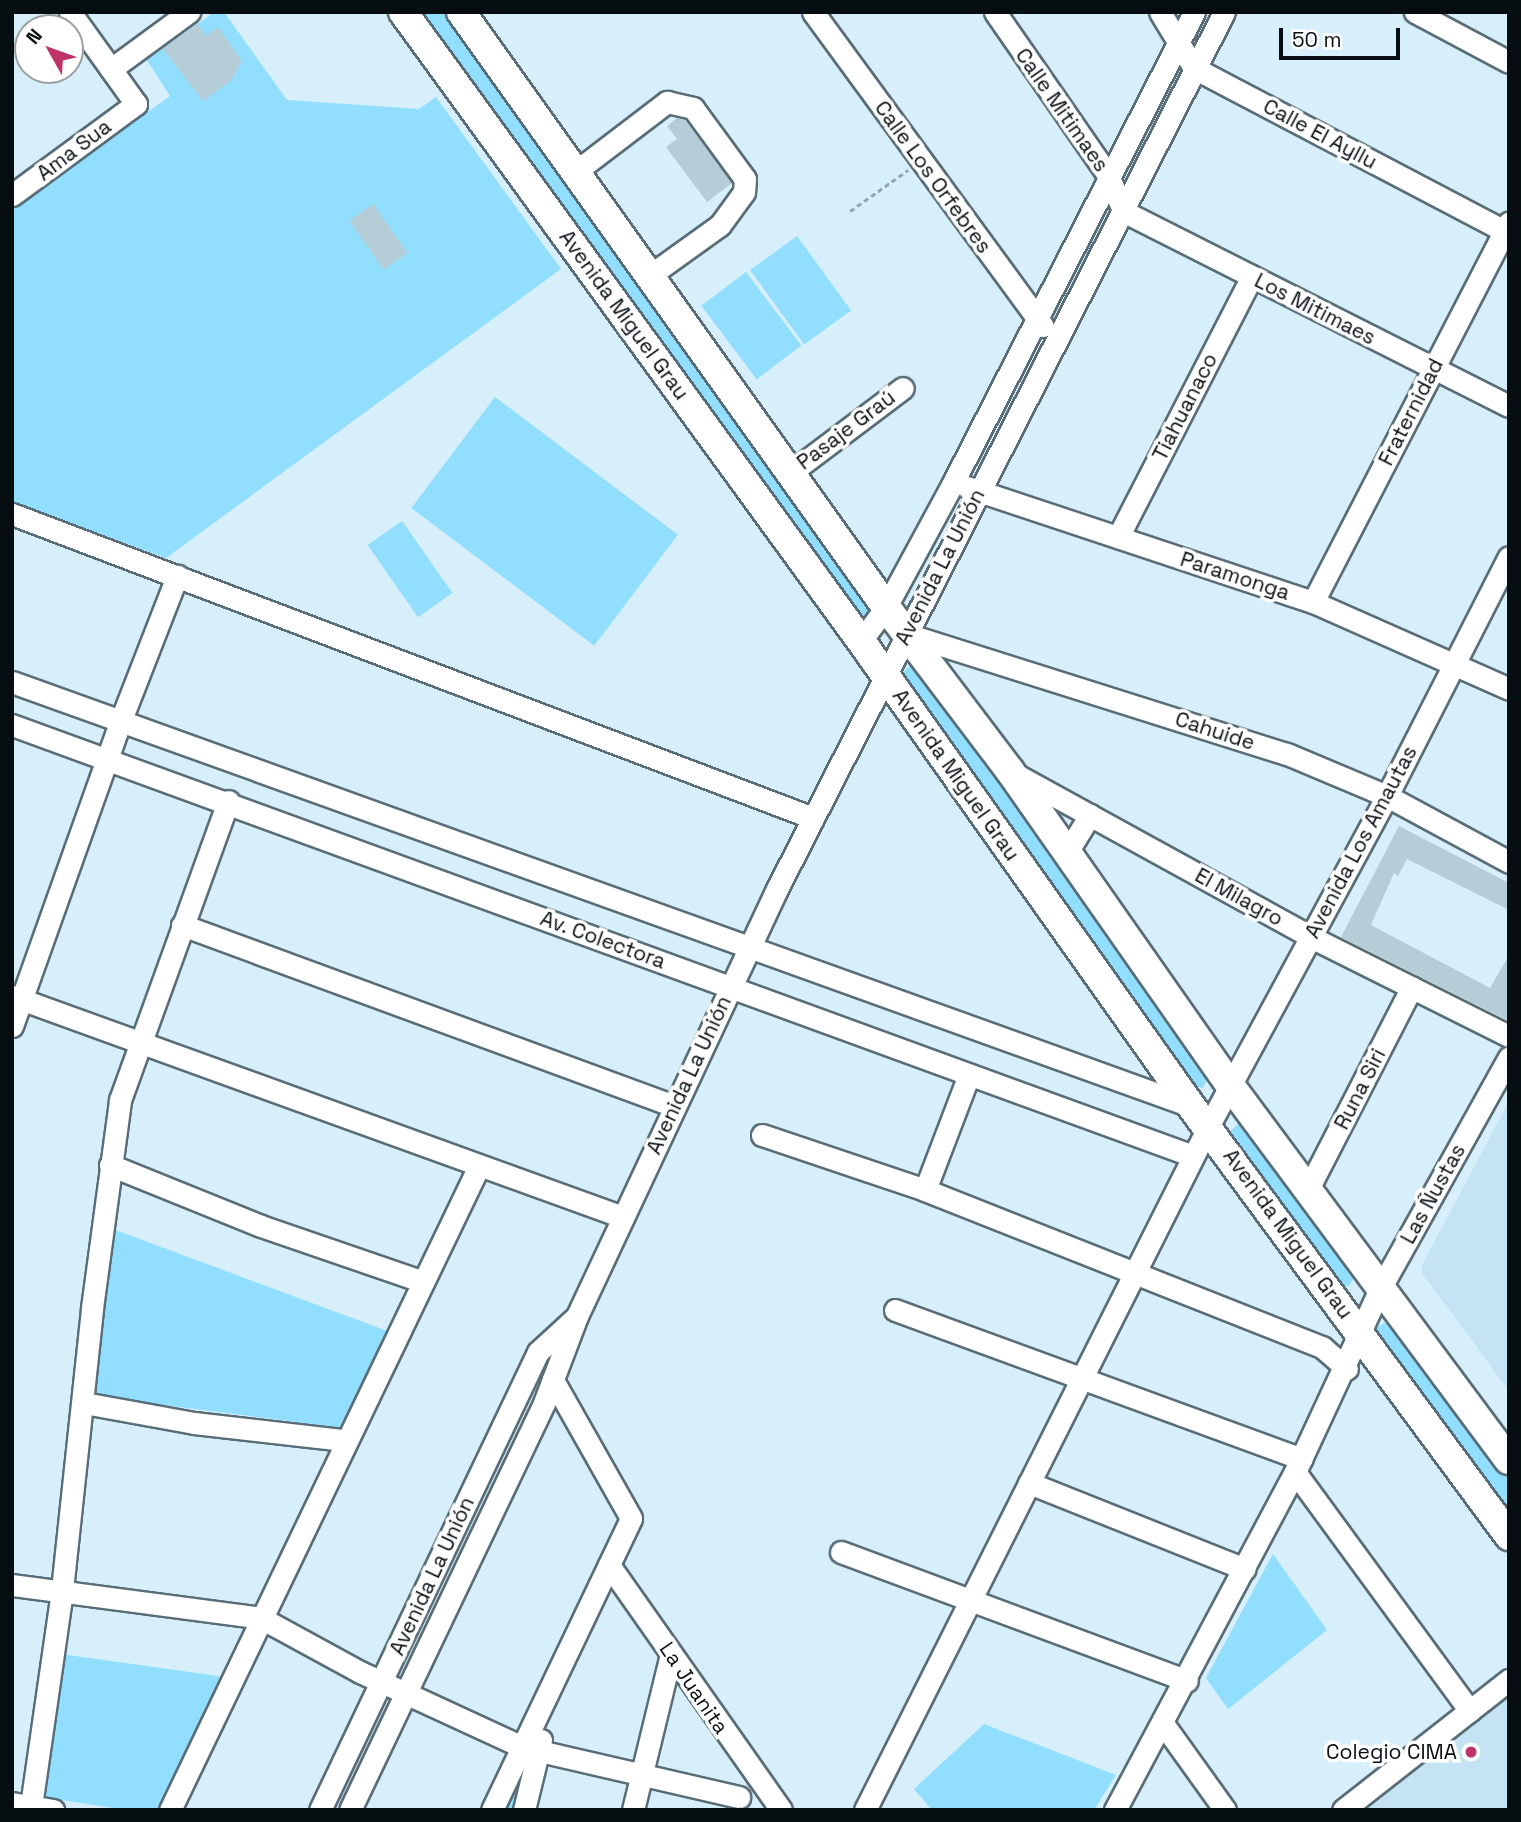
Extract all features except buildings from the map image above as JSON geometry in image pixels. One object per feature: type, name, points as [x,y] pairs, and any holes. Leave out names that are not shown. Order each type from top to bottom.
[{"type":"main road","name":"Avenida Miguel Grau","points":[[403,12],[885,675],[1200,1116],[1509,1536]]},
{"type":"main road","name":"Avenida Miguel Grau","points":[[461,12],[886,607],[1010,771],[1230,1085],[1509,1460]]},
{"type":"street","points":[[70,12],[111,69],[189,12]]},
{"type":"street","name":"Calle Los Orfebres","points":[[813,12],[1035,321],[1057,338]]},
{"type":"street","name":"Calle Mitimaes","points":[[995,12],[1108,175],[1123,211]]},
{"type":"street","points":[[1160,12],[1180,39],[1194,68]]},
{"type":"street","name":"Avenida La Unión","points":[[860,641],[886,607],[953,482],[1108,175],[1194,12]]},
{"type":"street","name":"Avenida La Unión","points":[[350,1810],[553,1380],[577,1316],[750,946],[978,490],[1224,12]]},
{"type":"street","points":[[1415,12],[1509,62]]},
{"type":"street","name":"Calle El Ayllu","points":[[1194,68],[1507,227]]},
{"type":"street","name":"Ama Sua","points":[[14,190],[136,104],[111,69]]},
{"type":"street","points":[[575,172],[667,102],[693,108],[745,179],[744,192],[720,225],[649,276]]},
{"type":"street","name":"Los Mitimaes","points":[[1123,211],[1509,406]]},
{"type":"street","name":"Fraternidad","points":[[1313,602],[1507,227]]},
{"type":"street","name":"Tiahuanaco","points":[[1118,537],[1252,276]]},
{"type":"street","name":"Pasaje Graú","points":[[790,473],[903,388]]},
{"type":"street","name":"Paramonga","points":[[953,482],[1313,602],[1509,689]]},
{"type":"street","points":[[12,514],[813,818]]},
{"type":"street","name":"Avenida Los Amautas","points":[[865,1810],[1193,1156],[1200,1116],[1230,1085],[1387,796],[1509,557]]},
{"type":"street","points":[[12,1026],[17,998],[177,576]]},
{"type":"street","name":"Cahuide","points":[[906,634],[1287,754],[1387,796],[1509,862]]},
{"type":"street","name":"Av. Colectora","points":[[12,682],[750,946],[1200,1116]]},
{"type":"street","name":"Av. Colectora","points":[[12,725],[228,801],[730,988],[1193,1156]]},
{"type":"street","name":"El Milagro","points":[[1010,771],[1311,937],[1509,1036]]},
{"type":"street","points":[[32,1806],[62,1590],[110,1165],[120,1100],[228,801]]},
{"type":"street","points":[[1066,854],[1090,815]]},
{"type":"street","points":[[182,925],[674,1106]]},
{"type":"street","name":"Runa Siri","points":[[1307,1191],[1412,987]]},
{"type":"street","points":[[17,998],[138,1044],[623,1217]]},
{"type":"street","name":"Las Ñustas","points":[[1115,1810],[1164,1725],[1347,1369],[1359,1331],[1380,1289],[1509,1057]]},
{"type":"street","points":[[925,1191],[970,1075]]},
{"type":"street","points":[[762,1135],[925,1191],[1322,1346],[1347,1369]]},
{"type":"street","points":[[110,1165],[261,1226],[421,1281]]},
{"type":"street","points":[[170,1810],[344,1440],[479,1166]]},
{"type":"street","points":[[895,1310],[1081,1379],[1298,1465],[1470,1711]]},
{"type":"street","name":"Avenida La Unión","points":[[320,1810],[538,1352],[577,1316]]},
{"type":"street","points":[[492,1810],[530,1749],[569,1650],[631,1518],[553,1380]]},
{"type":"street","points":[[84,1402],[194,1423],[344,1440]]},
{"type":"street","points":[[1029,1483],[1245,1569]]},
{"type":"street","points":[[841,1552],[1187,1681]]},
{"type":"street","name":"La Juanita","points":[[609,1565],[781,1810]]},
{"type":"street","points":[[12,1585],[261,1618],[382,1683],[530,1749],[642,1774],[738,1803],[752,1772]]},
{"type":"street","points":[[633,1810],[671,1654]]},
{"type":"street","points":[[1343,1810],[1509,1680]]},
{"type":"street","points":[[1164,1725],[1225,1810]]},
{"type":"street","points":[[524,1810],[530,1749]]},
{"type":"path","points":[[850,211],[922,161]]},
{"type":"shaded area","points":[[214,12],[224,12],[287,100],[419,109],[436,97],[561,269],[166,558],[12,501],[12,210],[170,96],[147,60]]},
{"type":"shaded area","points":[[415,12],[452,12],[878,606],[863,621]]},
{"type":"shaded area","points":[[797,236],[851,310],[804,345],[750,270]]},
{"type":"shaded area","points":[[746,272],[801,345],[757,379],[701,306]]},
{"type":"shaded area","points":[[495,397],[678,535],[594,646],[411,508]]},
{"type":"shaded area","points":[[402,521],[452,593],[418,617],[368,545]]},
{"type":"shaded area","points":[[917,666],[1210,1073],[1203,1088],[1190,1085],[900,677],[908,667]]},
{"type":"shaded area","points":[[1509,1101],[1509,1391],[1422,1273],[1422,1265]]},
{"type":"shaded area","points":[[1244,1119],[1356,1274],[1349,1286],[1341,1287],[1227,1134]]},
{"type":"shaded area","points":[[110,1228],[390,1332],[344,1428],[93,1396]]},
{"type":"shaded area","points":[[1390,1319],[1509,1475],[1509,1516],[1372,1331]]},
{"type":"shaded area","points":[[1273,1554],[1327,1630],[1228,1709],[1206,1678]]},
{"type":"shaded area","points":[[61,1654],[225,1677],[162,1810],[126,1810],[42,1797]]},
{"type":"shaded area","name":"Colegio CIMA","points":[[1509,1695],[1509,1810],[1357,1810]]},
{"type":"shaded area","points":[[984,1724],[1116,1775],[1094,1810],[932,1810],[914,1789]]},
{"type":"shaded area","points":[[523,1768],[513,1810],[503,1810]]},
{"type":"place","name":"Colegio CIMA","points":[[1471,1752]]}]
